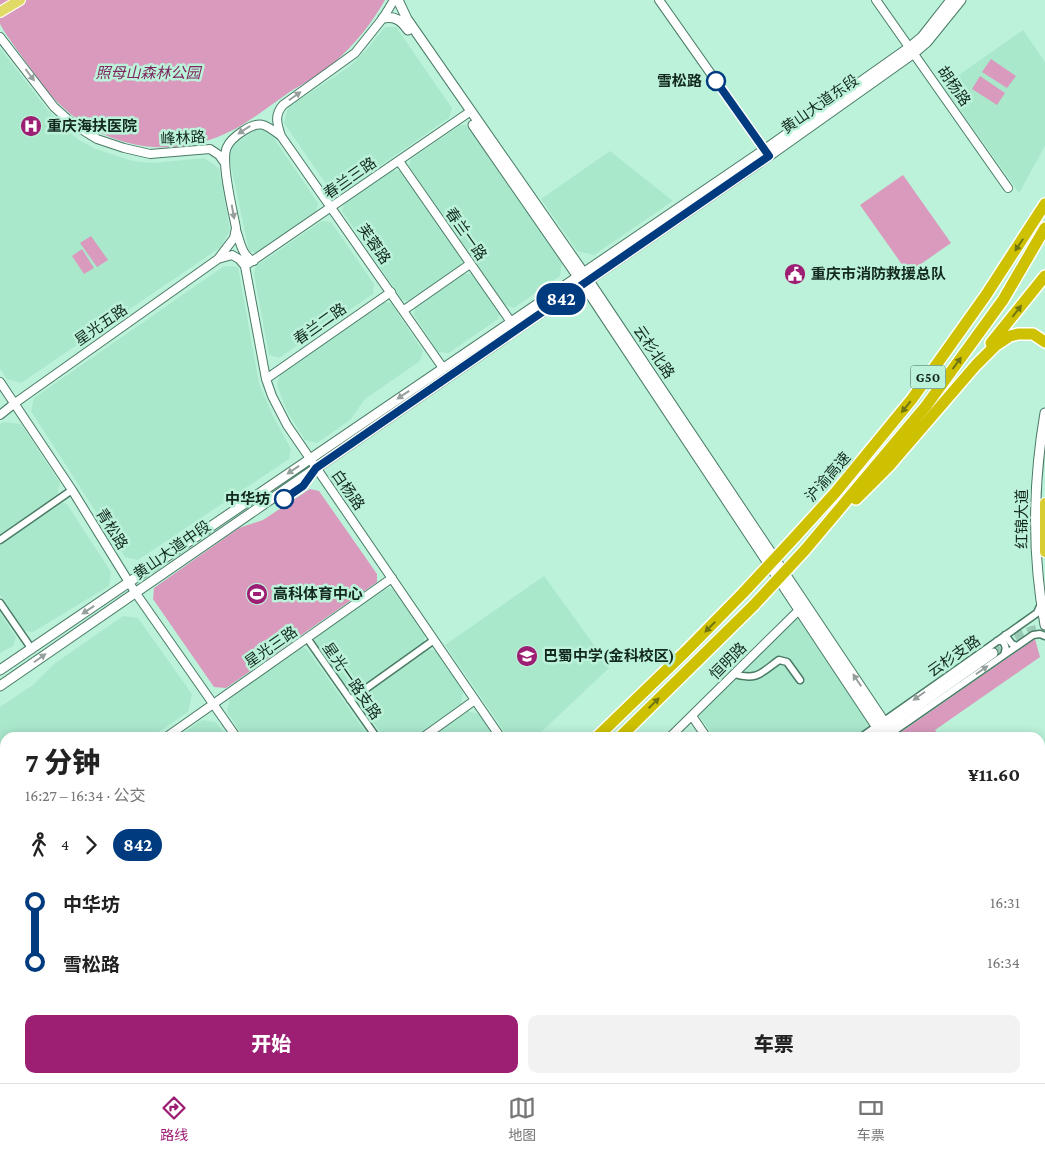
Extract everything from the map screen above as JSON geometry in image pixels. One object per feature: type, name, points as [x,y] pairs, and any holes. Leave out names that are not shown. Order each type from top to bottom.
[{"type":"highway","points":[[1038,217],[1045,199]]},
{"type":"highway","name":"沪渝高速","points":[[602,732],[744,592],[835,494],[912,400],[986,295],[1045,204]]},
{"type":"highway","name":"沪渝高速","points":[[625,732],[754,605],[834,518],[926,406],[1003,300],[1045,228]]},
{"type":"highway","points":[[834,518],[863,494],[906,447],[1045,276]]},
{"type":"highway","points":[[954,390],[995,346],[1010,336],[1033,334],[1045,342]]},
{"type":"highway","name":"红锦大道","points":[[1045,503],[1045,552]]},
{"type":"main road","points":[[0,12],[20,0]]},
{"type":"main road","name":"云杉北路","points":[[398,0],[407,19],[469,113],[586,282],[886,731]]},
{"type":"main road","name":"黄山大道东段","points":[[912,50],[951,0]]},
{"type":"main road","name":"黄山大道东段","points":[[586,282],[912,50],[927,42],[961,0]]},
{"type":"main road","name":"云杉北路","points":[[383,18],[390,17],[403,23],[469,113]]},
{"type":"main road","name":"黄山大道东段","points":[[580,274],[767,153]]},
{"type":"main road","name":"黄山大道中段","points":[[0,670],[580,274]]},
{"type":"main road","name":"黄山大道中段","points":[[0,686],[586,282]]},
{"type":"main road","name":"红锦大道","points":[[1045,413],[1036,500],[1036,533],[1041,604],[1045,625]]},
{"type":"main road","points":[[886,731],[993,653]]},
{"type":"street","points":[[281,136],[277,122],[280,108],[350,57],[383,18],[394,0]]},
{"type":"street","points":[[659,0],[767,153]]},
{"type":"street","name":"胡杨路","points":[[876,0],[1008,188]]},
{"type":"street","name":"峰林路","points":[[0,37],[54,106],[73,124],[97,139],[150,154],[210,149],[225,164]]},
{"type":"street","name":"春兰三路","points":[[245,266],[469,113]]},
{"type":"street","name":"峰林路","points":[[225,164],[225,151],[230,142],[236,135],[252,125],[265,125],[281,136]]},
{"type":"street","name":"芙蓉路","points":[[281,136],[443,368]]},
{"type":"street","name":"春兰一路","points":[[399,161],[510,322]]},
{"type":"street","points":[[225,164],[236,228],[245,255],[254,261]]},
{"type":"street","points":[[218,259],[234,238],[236,228]]},
{"type":"street","points":[[218,259],[232,255],[245,266]]},
{"type":"street","name":"星光五路","points":[[0,416],[15,403],[218,259]]},
{"type":"street","points":[[404,310],[470,264]]},
{"type":"street","name":"白杨路","points":[[245,266],[266,379],[280,414],[497,732]]},
{"type":"street","name":"春兰二路","points":[[266,379],[391,292]]},
{"type":"street","name":"青松路","points":[[0,382],[72,490],[135,592],[233,732]]},
{"type":"street","points":[[0,540],[72,490]]},
{"type":"street","name":"星光三路","points":[[174,732],[392,578]]},
{"type":"street","points":[[0,603],[31,648]]},
{"type":"street","name":"云杉支路","points":[[886,731],[997,641],[1037,613],[1041,604]]},
{"type":"street","name":"恒明路","points":[[675,732],[803,606]]},
{"type":"street","name":"云杉支路","points":[[886,731],[1032,635],[1040,634],[1045,636]]},
{"type":"street","points":[[1005,635],[1012,644],[1017,646]]},
{"type":"street","name":"星光一路支路","points":[[307,638],[373,732]]},
{"type":"street","points":[[350,700],[434,640]]},
{"type":"street","points":[[997,641],[1002,641],[1006,645],[1004,655]]},
{"type":"street","points":[[734,674],[748,679],[758,675],[779,660],[787,662],[800,680]]},
{"type":"street","points":[[430,732],[475,700]]},
{"type":"street","points":[[692,716],[703,732]]},
{"type":"shaded area","points":[[385,27],[396,27],[452,108],[449,118],[341,193],[330,190],[284,123],[288,107],[349,67]]},
{"type":"shaded area","points":[[1023,30],[1045,62],[1045,146],[1019,193],[943,86]]},
{"type":"shaded area","points":[[0,48],[47,109],[79,140],[96,149],[133,161],[153,163],[204,158],[219,168],[230,230],[221,247],[21,383],[7,379],[0,369]]},
{"type":"shaded area","points":[[460,125],[466,125],[562,262],[560,276],[514,308],[505,305],[409,166],[411,159]]},
{"type":"shaded area","points":[[256,129],[263,129],[271,134],[318,203],[316,212],[255,253],[249,251],[230,154],[234,145]]},
{"type":"shaded area","points":[[610,151],[673,201],[594,255],[577,251],[541,199]]},
{"type":"shaded area","points":[[393,170],[400,171],[462,260],[461,267],[411,302],[402,300],[342,211],[344,204]]},
{"type":"shaded area","points":[[322,221],[331,222],[374,284],[373,294],[279,358],[269,355],[254,274],[256,266]]},
{"type":"shaded area","points":[[224,266],[238,267],[259,383],[273,416],[291,449],[289,459],[138,560],[125,557],[31,411],[34,398]]},
{"type":"shaded area","points":[[463,274],[472,274],[500,314],[498,319],[449,353],[438,352],[414,315],[415,308]]},
{"type":"shaded area","points":[[383,302],[391,303],[423,351],[420,361],[365,399],[350,420],[317,443],[305,440],[288,413],[283,401],[277,384],[280,374]]},
{"type":"shaded area","points":[[3,422],[21,424],[60,483],[57,496],[0,534],[0,424]]},
{"type":"shaded area","points":[[61,502],[67,504],[111,572],[109,586],[33,632],[25,631],[0,595],[0,545]]},
{"type":"shaded area","name":"巴蜀中学(金科校区)","points":[[544,576],[610,667],[541,732],[505,732],[445,645]]},
{"type":"shaded area","points":[[384,588],[394,589],[426,634],[423,644],[357,691],[346,690],[314,644],[316,636]]},
{"type":"shaded area","points":[[0,613],[16,637],[13,646],[0,653]]},
{"type":"shaded area","points":[[123,616],[138,618],[192,694],[188,712],[158,732],[0,732],[0,707],[33,685],[54,664]]},
{"type":"shaded area","points":[[797,616],[875,732],[711,732],[698,715]]},
{"type":"shaded area","points":[[301,647],[307,649],[365,732],[241,732],[227,712],[230,697]]},
{"type":"shaded area","points":[[428,650],[435,650],[463,691],[461,704],[422,732],[380,732],[360,704],[361,697]]},
{"type":"shaded area","points":[[467,711],[479,714],[492,732],[437,732]]},
{"type":"shaded area","points":[[202,720],[216,722],[223,732],[184,732]]},
{"type":"green space","name":"照母山森林公园","points":[[0,0],[385,0],[363,33],[335,62],[248,121],[235,129],[208,140],[180,146],[153,147],[127,143],[102,133],[78,120],[57,101],[38,79],[2,27],[0,23]]},
{"type":"green space","points":[[991,59],[1016,76],[1007,88],[982,72]]},
{"type":"green space","points":[[980,76],[1005,93],[997,105],[972,89]]},
{"type":"green space","points":[[903,175],[951,243],[908,273],[860,205]]},
{"type":"green space","points":[[91,236],[108,260],[97,267],[80,243]]},
{"type":"green space","points":[[82,249],[94,268],[84,274],[72,256]]},
{"type":"green space","name":"高科体育中心","points":[[310,489],[319,491],[377,574],[377,582],[226,688],[214,687],[153,599],[154,588],[239,528],[263,520]]},
{"type":"green space","points":[[1035,639],[1040,657],[935,730],[936,732],[901,732]]},
{"type":"tunnel","points":[[993,653],[1011,640],[1045,628]]},
{"type":"bus line","name":"842","points":[[284,499],[303,486],[316,468],[769,156],[716,81]]},
{"type":"place","name":"雪松路","points":[[716,81]]},
{"type":"place","name":"重庆海扶医院","points":[[31,126]]},
{"type":"place","name":"重庆市消防救援总队","points":[[795,274]]},
{"type":"place","name":"中华坊","points":[[284,499]]},
{"type":"place","name":"高科体育中心","points":[[257,594]]},
{"type":"place","name":"巴蜀中学(金科校区)","points":[[527,656]]}]
